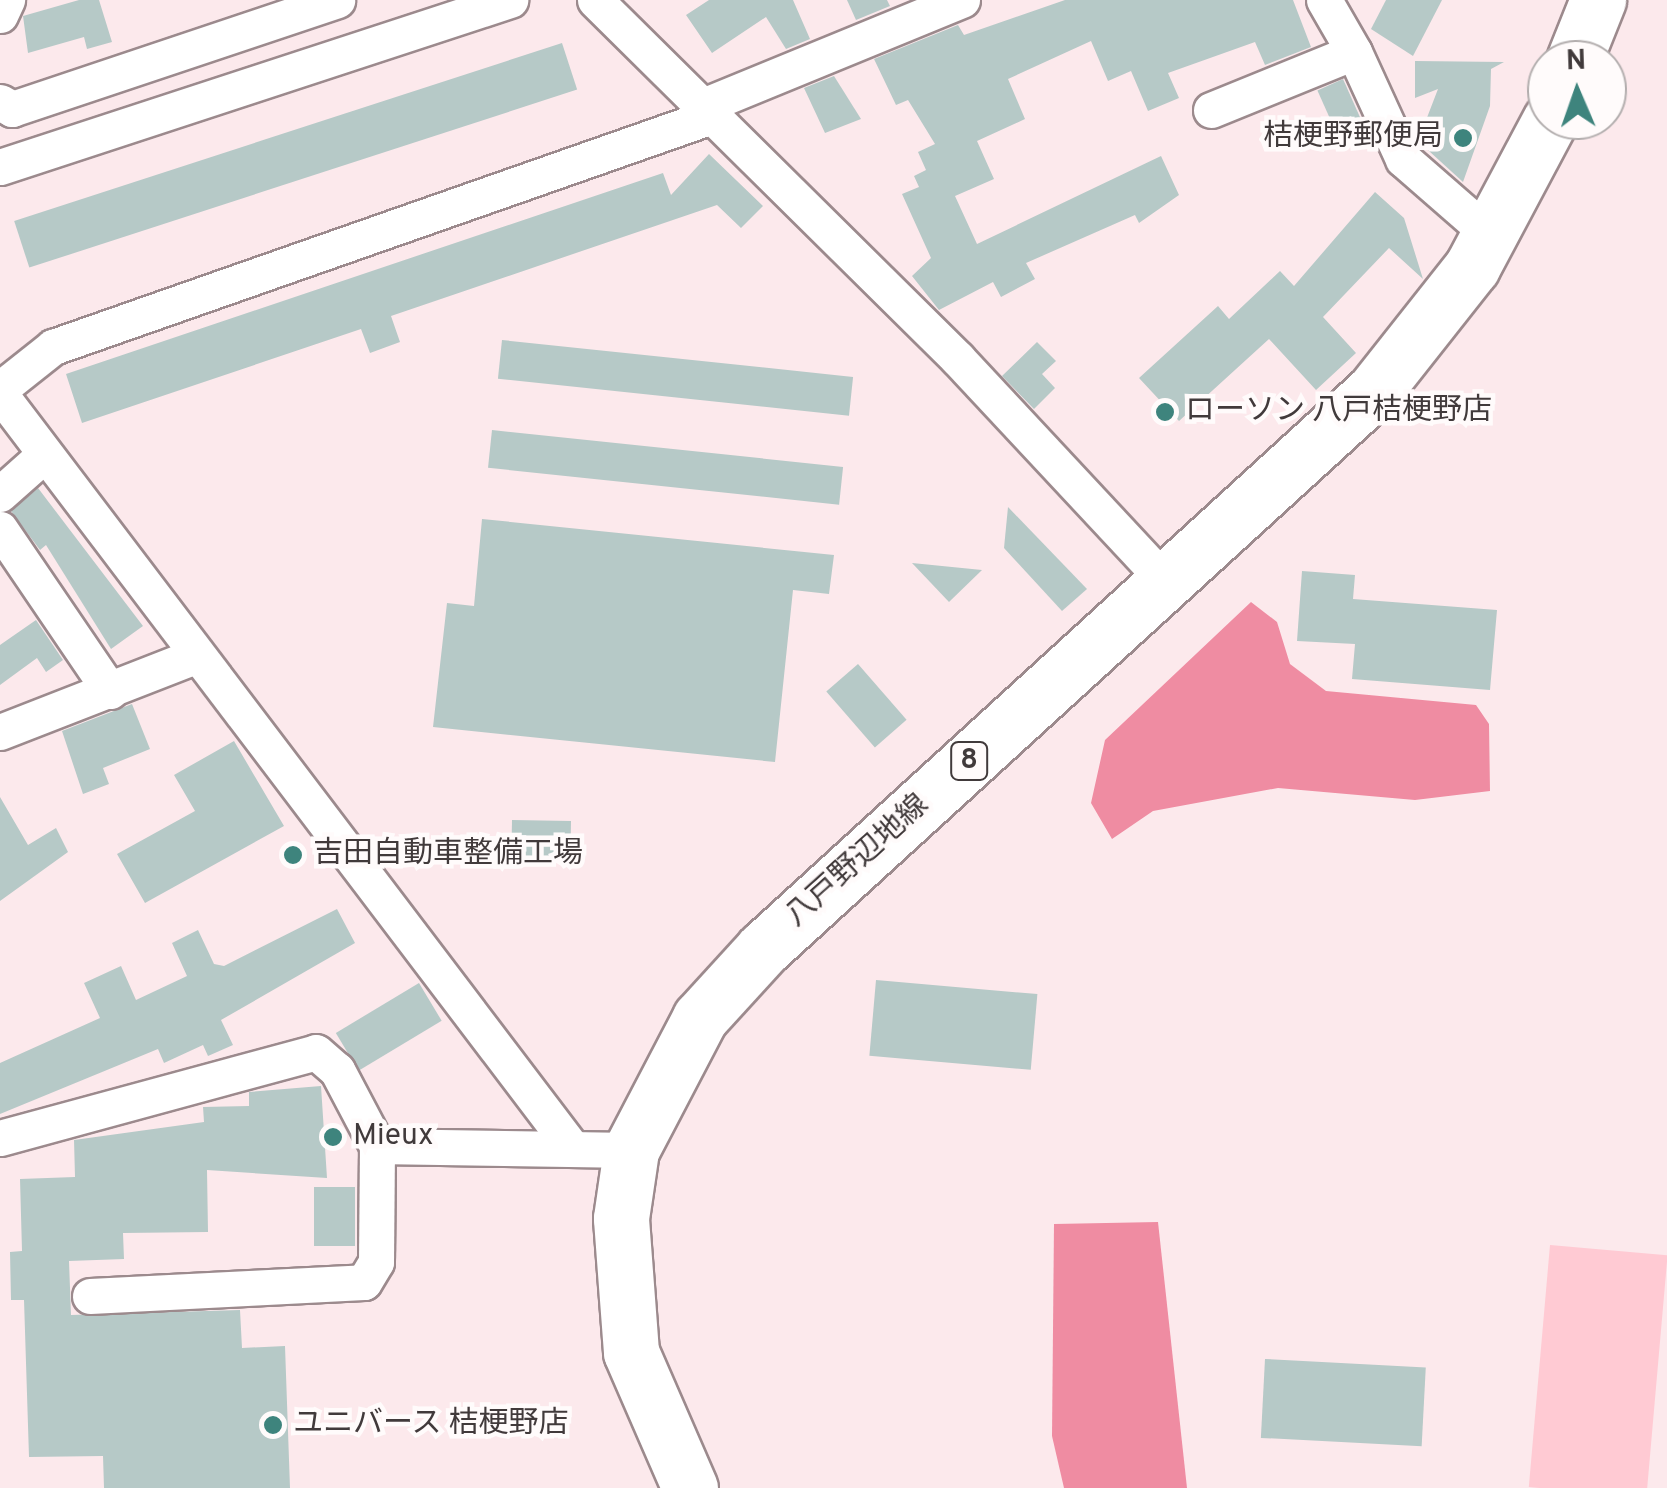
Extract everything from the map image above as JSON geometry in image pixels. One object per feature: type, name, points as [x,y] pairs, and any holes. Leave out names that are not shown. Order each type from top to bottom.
[{"type":"main road","points":[[1582,40],[1598,0]]},
{"type":"main road","name":"八戸野辺地線","points":[[690,1488],[631,1352],[621,1218],[631,1150],[700,1018],[763,949],[1374,391],[1490,235],[1540,140]]},
{"type":"street","points":[[0,16],[8,0]]},
{"type":"street","points":[[0,102],[12,109],[337,0]]},
{"type":"street","points":[[0,166],[510,0]]},
{"type":"street","points":[[595,0],[1166,582]]},
{"type":"street","points":[[570,1144],[195,656],[0,392],[53,346],[707,111],[962,0]]},
{"type":"street","points":[[1324,0],[1354,52],[1403,159],[1490,235]]},
{"type":"street","points":[[1211,110],[1354,52]]},
{"type":"street","points":[[0,494],[46,454]]},
{"type":"street","points":[[0,529],[110,691]]},
{"type":"street","points":[[0,732],[195,656]]},
{"type":"street","points":[[0,1138],[316,1052],[337,1070],[377,1146],[376,1262],[364,1282],[348,1290],[90,1296]]},
{"type":"street","points":[[377,1146],[570,1144],[631,1150]]},
{"type":"shaded area","points":[[1251,602],[1277,622],[1290,664],[1326,691],[1476,705],[1489,724],[1490,791],[1415,800],[1278,788],[1153,811],[1112,839],[1091,803],[1105,740]]},
{"type":"shaded area","points":[[1158,1222],[1187,1488],[1064,1488],[1052,1436],[1054,1224]]},
{"type":"shaded area","points":[[1550,1245],[1667,1255],[1647,1488],[1529,1487]]},
{"type":"building","points":[[79,0],[99,0],[112,42],[87,49],[84,37],[28,53],[23,16]]},
{"type":"building","points":[[709,0],[793,0],[810,39],[786,49],[766,17],[712,53],[686,15]]},
{"type":"building","points":[[847,0],[887,0],[890,6],[856,20]]},
{"type":"building","points":[[1065,0],[1293,0],[1311,47],[1265,65],[1255,42],[1168,73],[1179,98],[1148,111],[1131,71],[1108,81],[1091,41],[1008,79],[1025,119],[977,141],[994,179],[955,196],[977,244],[1161,156],[1179,195],[1139,223],[1135,215],[1026,263],[1035,279],[1001,297],[993,282],[939,310],[912,276],[931,258],[902,194],[919,187],[914,176],[926,170],[918,152],[935,144],[908,100],[896,105],[874,59],[958,25],[964,35]]},
{"type":"building","points":[[1386,0],[1442,0],[1413,56],[1371,29]]},
{"type":"building","points":[[562,43],[577,90],[29,268],[14,221]]},
{"type":"building","points":[[1415,61],[1504,62],[1491,69],[1490,106],[1463,182],[1418,141],[1438,89],[1415,98]]},
{"type":"building","points":[[834,76],[861,119],[825,133],[804,88]]},
{"type":"building","points":[[1343,79],[1361,119],[1335,131],[1317,90]]},
{"type":"building","points":[[709,154],[763,206],[741,228],[717,205],[391,316],[400,342],[370,353],[361,329],[82,423],[66,374],[663,173],[671,195]]},
{"type":"building","points":[[1375,192],[1404,218],[1423,279],[1389,248],[1323,317],[1356,353],[1316,390],[1269,339],[1179,421],[1139,378],[1218,306],[1229,319],[1280,271],[1294,286]]},
{"type":"building","points":[[502,340],[853,377],[849,416],[498,379]]},
{"type":"building","points":[[1037,342],[1056,361],[1042,374],[1055,388],[1034,409],[1002,376]]},
{"type":"building","points":[[492,430],[843,467],[839,505],[488,468]]},
{"type":"building","points":[[38,488],[143,626],[111,649],[46,545],[40,550],[11,511]]},
{"type":"building","points":[[1008,507],[1087,589],[1062,611],[1004,548]]},
{"type":"building","points":[[482,519],[834,555],[829,594],[793,590],[775,762],[433,727],[447,603],[474,606]]},
{"type":"building","points":[[912,563],[982,570],[949,602]]},
{"type":"building","points":[[1302,571],[1355,575],[1353,599],[1497,610],[1490,690],[1352,679],[1355,644],[1297,641]]},
{"type":"building","points":[[36,620],[63,660],[46,672],[37,658],[0,685],[0,645]]},
{"type":"building","points":[[858,664],[907,720],[875,747],[826,692]]},
{"type":"building","points":[[132,704],[150,749],[103,768],[109,784],[83,794],[62,731]]},
{"type":"building","points":[[234,741],[284,826],[145,903],[117,854],[195,811],[174,775]]},
{"type":"building","points":[[0,797],[28,845],[56,828],[68,852],[0,901]]},
{"type":"building","points":[[512,820],[571,821],[570,858],[511,857]]},
{"type":"building","points":[[337,909],[355,943],[221,1020],[233,1045],[208,1056],[203,1045],[164,1063],[158,1049],[0,1114],[0,1063],[100,1018],[84,983],[121,966],[136,1000],[187,976],[172,943],[198,930],[214,964],[224,966]]},
{"type":"building","points":[[876,980],[1037,994],[1031,1070],[869,1056]]},
{"type":"building","points":[[419,983],[442,1021],[359,1071],[336,1033]]},
{"type":"building","points":[[321,1086],[327,1178],[207,1170],[208,1232],[123,1233],[124,1259],[69,1261],[71,1315],[240,1310],[242,1348],[285,1346],[290,1488],[104,1488],[103,1456],[29,1457],[24,1300],[11,1300],[10,1252],[22,1251],[20,1179],[75,1177],[74,1140],[204,1122],[203,1107],[249,1106],[249,1092]]},
{"type":"building","points":[[314,1187],[355,1187],[355,1246],[314,1246]]},
{"type":"building","points":[[1265,1359],[1426,1367],[1422,1446],[1261,1438]]},
{"type":"place","name":"桔梗野郵便局","points":[[1463,138]]},
{"type":"place","name":"ローソン 八戸桔梗野店","points":[[1165,412]]},
{"type":"place","name":"吉田自動車整備工場","points":[[293,855]]},
{"type":"place","name":"Mieux","points":[[333,1137]]},
{"type":"place","name":"ユニバース 桔梗野店","points":[[273,1425]]}]
